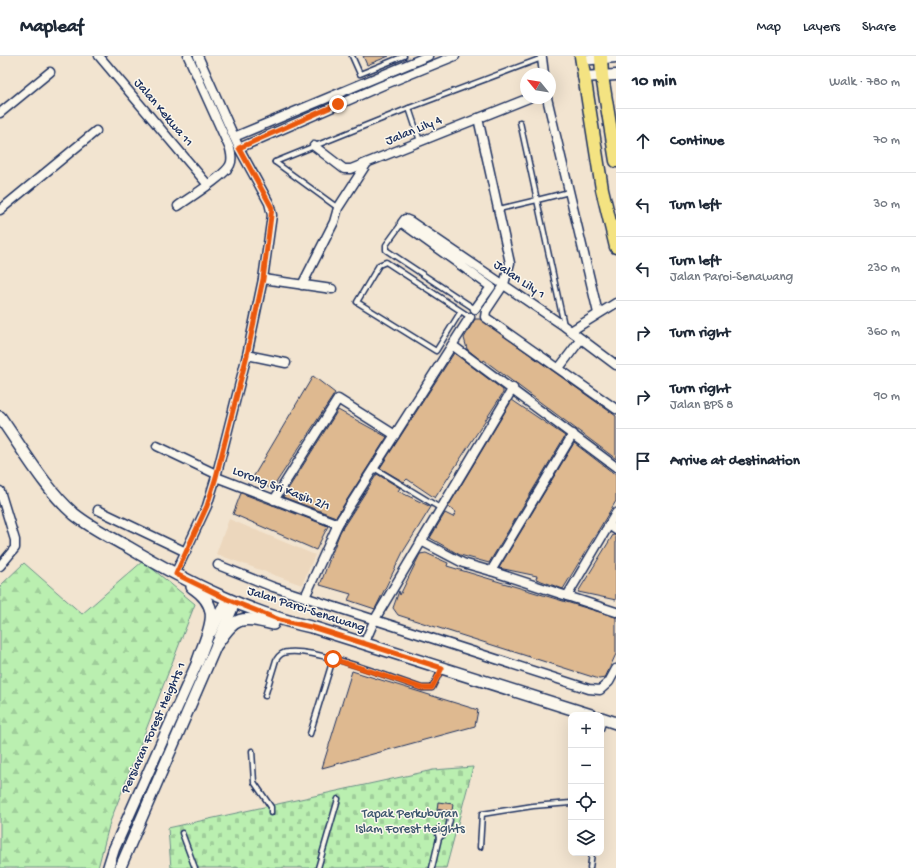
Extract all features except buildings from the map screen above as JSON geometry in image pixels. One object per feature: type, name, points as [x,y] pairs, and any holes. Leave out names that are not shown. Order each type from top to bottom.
[{"type":"main road","points":[[581,57],[602,189],[616,247]]},
{"type":"main road","points":[[601,57],[602,76],[616,161]]},
{"type":"main road","name":"Jalan Paroi-Senawang","points":[[0,417],[52,489],[75,514],[176,574],[231,601],[280,620],[315,628],[581,712]]},
{"type":"main road","points":[[165,568],[198,591],[208,600],[212,610],[212,618],[198,661]]},
{"type":"main road","points":[[217,644],[234,623],[244,618],[294,628],[315,628]]},
{"type":"main road","points":[[604,722],[616,723]]},
{"type":"street","name":"Jalan Kekwa 11","points":[[99,56],[208,185]]},
{"type":"street","points":[[178,206],[208,185],[230,166],[232,155],[188,56]]},
{"type":"street","points":[[176,574],[207,506],[216,476],[247,355],[263,279],[272,208],[239,148],[198,56]]},
{"type":"street","points":[[234,137],[428,56]]},
{"type":"street","points":[[239,148],[381,86],[455,56]]},
{"type":"street","points":[[581,57],[616,57]]},
{"type":"street","points":[[542,58],[543,68]]},
{"type":"street","points":[[0,112],[50,72]]},
{"type":"street","points":[[583,77],[616,75]]},
{"type":"street","name":"Jalan Lily 4","points":[[314,146],[344,169],[350,169],[520,102]]},
{"type":"street","points":[[548,104],[598,313]]},
{"type":"street","points":[[478,118],[510,263],[504,284],[486,311],[485,317],[560,368],[616,409]]},
{"type":"street","points":[[0,210],[96,131]]},
{"type":"street","points":[[302,285],[334,222],[338,208],[367,163]]},
{"type":"street","points":[[403,221],[491,287],[475,309]]},
{"type":"street","name":"Jalan Lily 1","points":[[403,221],[504,284],[616,365]]},
{"type":"street","points":[[263,279],[332,289]]},
{"type":"street","points":[[568,329],[614,306]]},
{"type":"street","points":[[304,597],[338,524],[470,316]]},
{"type":"street","points":[[560,368],[581,339]]},
{"type":"street","points":[[452,345],[513,388],[616,467]]},
{"type":"street","points":[[247,355],[286,363]]},
{"type":"street","points":[[364,644],[375,619],[513,388]]},
{"type":"street","points":[[274,500],[338,399],[395,435]]},
{"type":"street","points":[[491,571],[573,434]]},
{"type":"street","name":"Lorong Sri Kasih 2/1","points":[[156,446],[216,476],[338,524]]},
{"type":"street","points":[[0,491],[15,540],[15,548],[0,566]]},
{"type":"street","points":[[98,510],[186,552]]},
{"type":"street","points":[[567,596],[616,513]]},
{"type":"street","points":[[608,525],[616,530]]},
{"type":"street","points":[[421,541],[463,563],[616,612]]},
{"type":"street","points":[[218,566],[273,587],[589,689],[600,690],[609,682],[616,669]]},
{"type":"street","name":"Persiaran Forest Heights 1","points":[[108,868],[114,849],[198,661],[231,601]]},
{"type":"street","name":"Persiaran Forest Heights 1","points":[[120,868],[217,644],[231,601]]},
{"type":"lane","points":[[352,56],[360,74],[404,56]]},
{"type":"lane","points":[[338,208],[275,162],[409,108],[542,58]]},
{"type":"lane","points":[[409,108],[420,142]]},
{"type":"lane","points":[[520,122],[568,329]]},
{"type":"lane","points":[[499,208],[569,192]]},
{"type":"lane","points":[[403,221],[386,244],[386,250],[475,309]]},
{"type":"lane","points":[[461,311],[436,351],[358,302],[379,265],[386,262],[470,316]]},
{"type":"lane","points":[[374,468],[440,508]]},
{"type":"lane","points":[[265,696],[276,660],[283,652],[296,652],[333,659],[422,688],[432,688],[442,668]]},
{"type":"lane","points":[[310,734],[333,659]]},
{"type":"lane","points":[[252,751],[254,782],[271,807],[271,812]]},
{"type":"lane","points":[[318,868],[338,799]]},
{"type":"lane","points":[[480,847],[482,814],[533,806],[568,803]]},
{"type":"lane","points":[[439,838],[447,831],[450,820],[447,816],[440,813]]},
{"type":"lane","points":[[432,868],[439,838],[437,830]]},
{"type":"lane","points":[[182,833],[195,868]]},
{"type":"lane","points":[[590,868],[592,856]]},
{"type":"shaded area","points":[[229,519],[315,555],[302,585],[216,554]]},
{"type":"green space","points":[[143,561],[195,604],[110,822],[98,868],[0,868],[0,586],[24,563],[82,614]]},
{"type":"green space","name":"Tapak Perkuburan Islam Forest Heights","points":[[473,767],[446,868],[171,868],[168,828],[433,770]]},
{"type":"route","points":[[333,659],[422,688],[432,688],[442,668],[315,628],[280,620],[240,605],[176,574],[207,506],[216,477],[247,355],[263,279],[272,208],[239,148],[338,104]]}]
